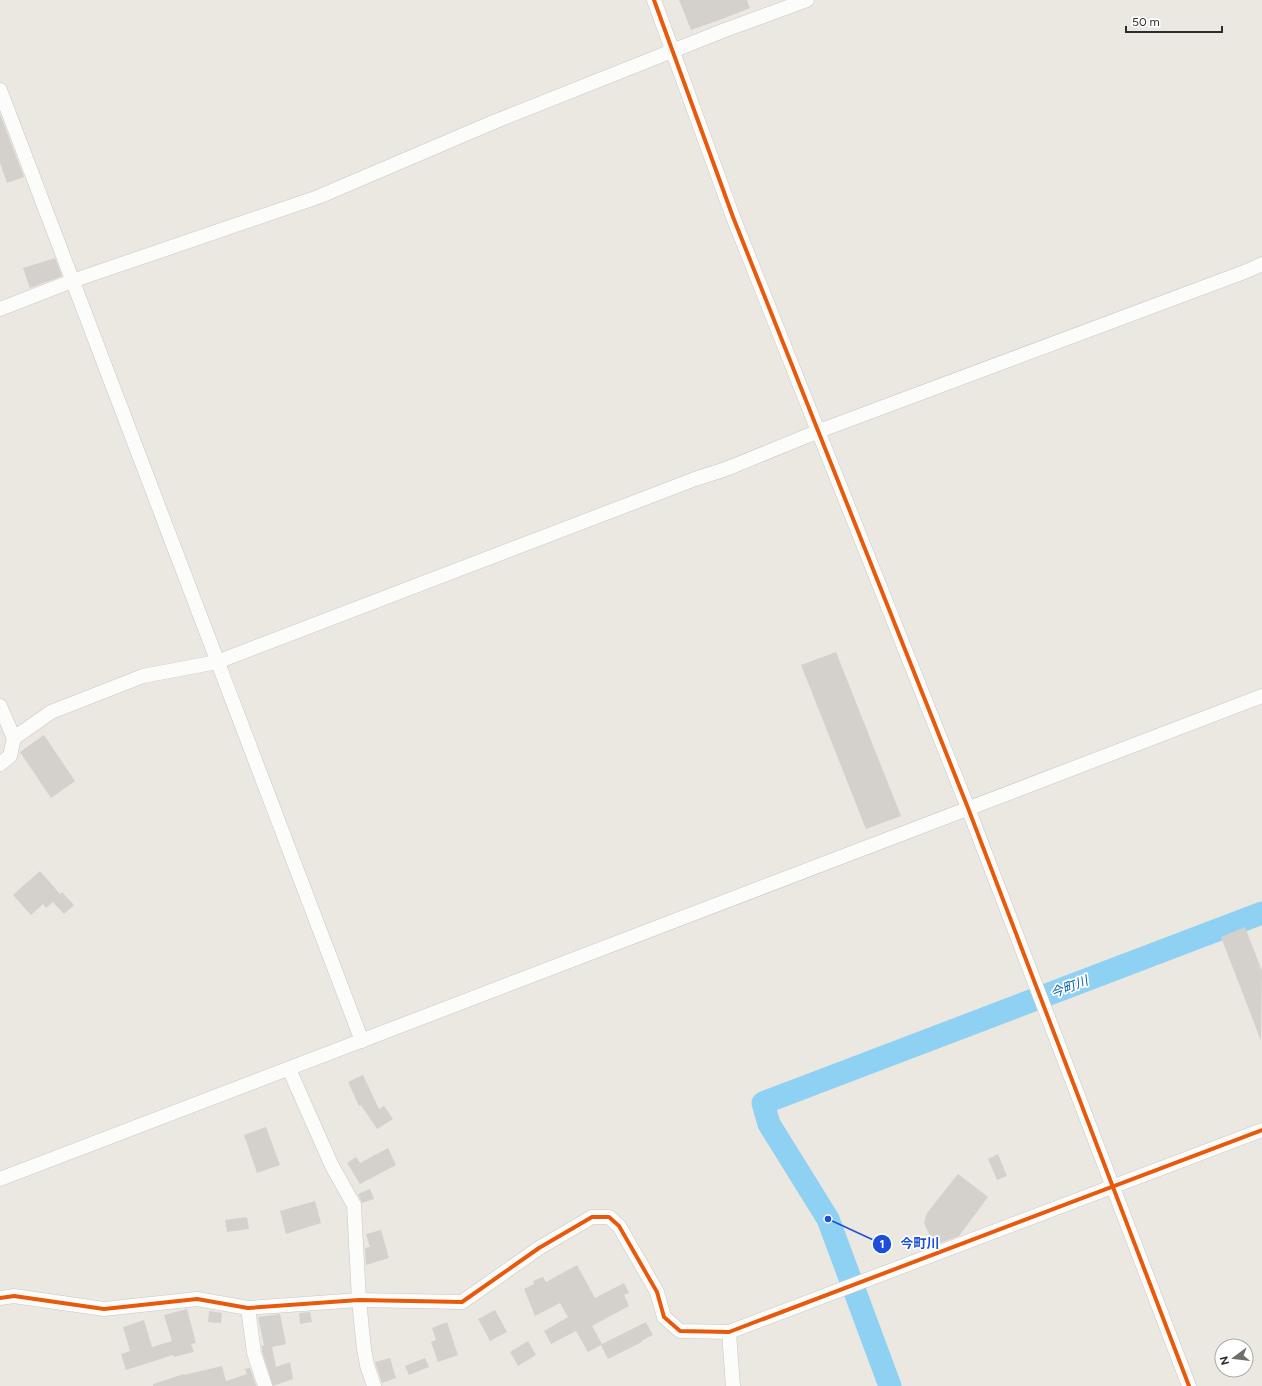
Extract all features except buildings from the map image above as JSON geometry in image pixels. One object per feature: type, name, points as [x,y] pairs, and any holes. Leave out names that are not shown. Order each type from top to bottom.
[{"type":"street","points":[[654,0],[733,217],[968,808],[1189,1386]]},
{"type":"street","points":[[0,309],[72,281],[318,197],[496,121],[725,30],[807,0]]},
{"type":"street","points":[[0,90],[362,1041]]},
{"type":"street","points":[[14,738],[51,712],[143,676],[217,662],[695,479],[726,469],[818,431],[1145,310],[1262,264]]},
{"type":"street","points":[[0,1179],[1262,696]]},
{"type":"street","points":[[0,706],[14,738],[10,756],[0,764]]},
{"type":"street","points":[[289,1069],[332,1166],[354,1205],[359,1300],[364,1349],[367,1366],[374,1386]]},
{"type":"street","points":[[0,1298],[14,1296],[104,1309],[197,1299],[248,1308],[359,1300],[462,1302],[539,1248],[592,1217],[609,1217],[619,1226],[657,1292],[664,1317],[680,1331],[729,1332],[1262,1130]]},
{"type":"street","points":[[248,1308],[254,1353],[265,1386]]},
{"type":"street","points":[[729,1332],[733,1386]]},
{"type":"waterway","name":"今町川","points":[[890,1386],[828,1219],[769,1124],[763,1103],[1262,913]]},
{"type":"cycle path","points":[[654,0],[733,217],[968,808],[1189,1386]]},
{"type":"cycle path","points":[[0,1298],[14,1296],[104,1309],[197,1299],[248,1308],[359,1300],[462,1302],[539,1248],[592,1217],[609,1217],[619,1226],[657,1292],[664,1317],[680,1331],[729,1332],[1262,1130]]},
{"type":"place","name":"今町川","points":[[828,1219]]}]
